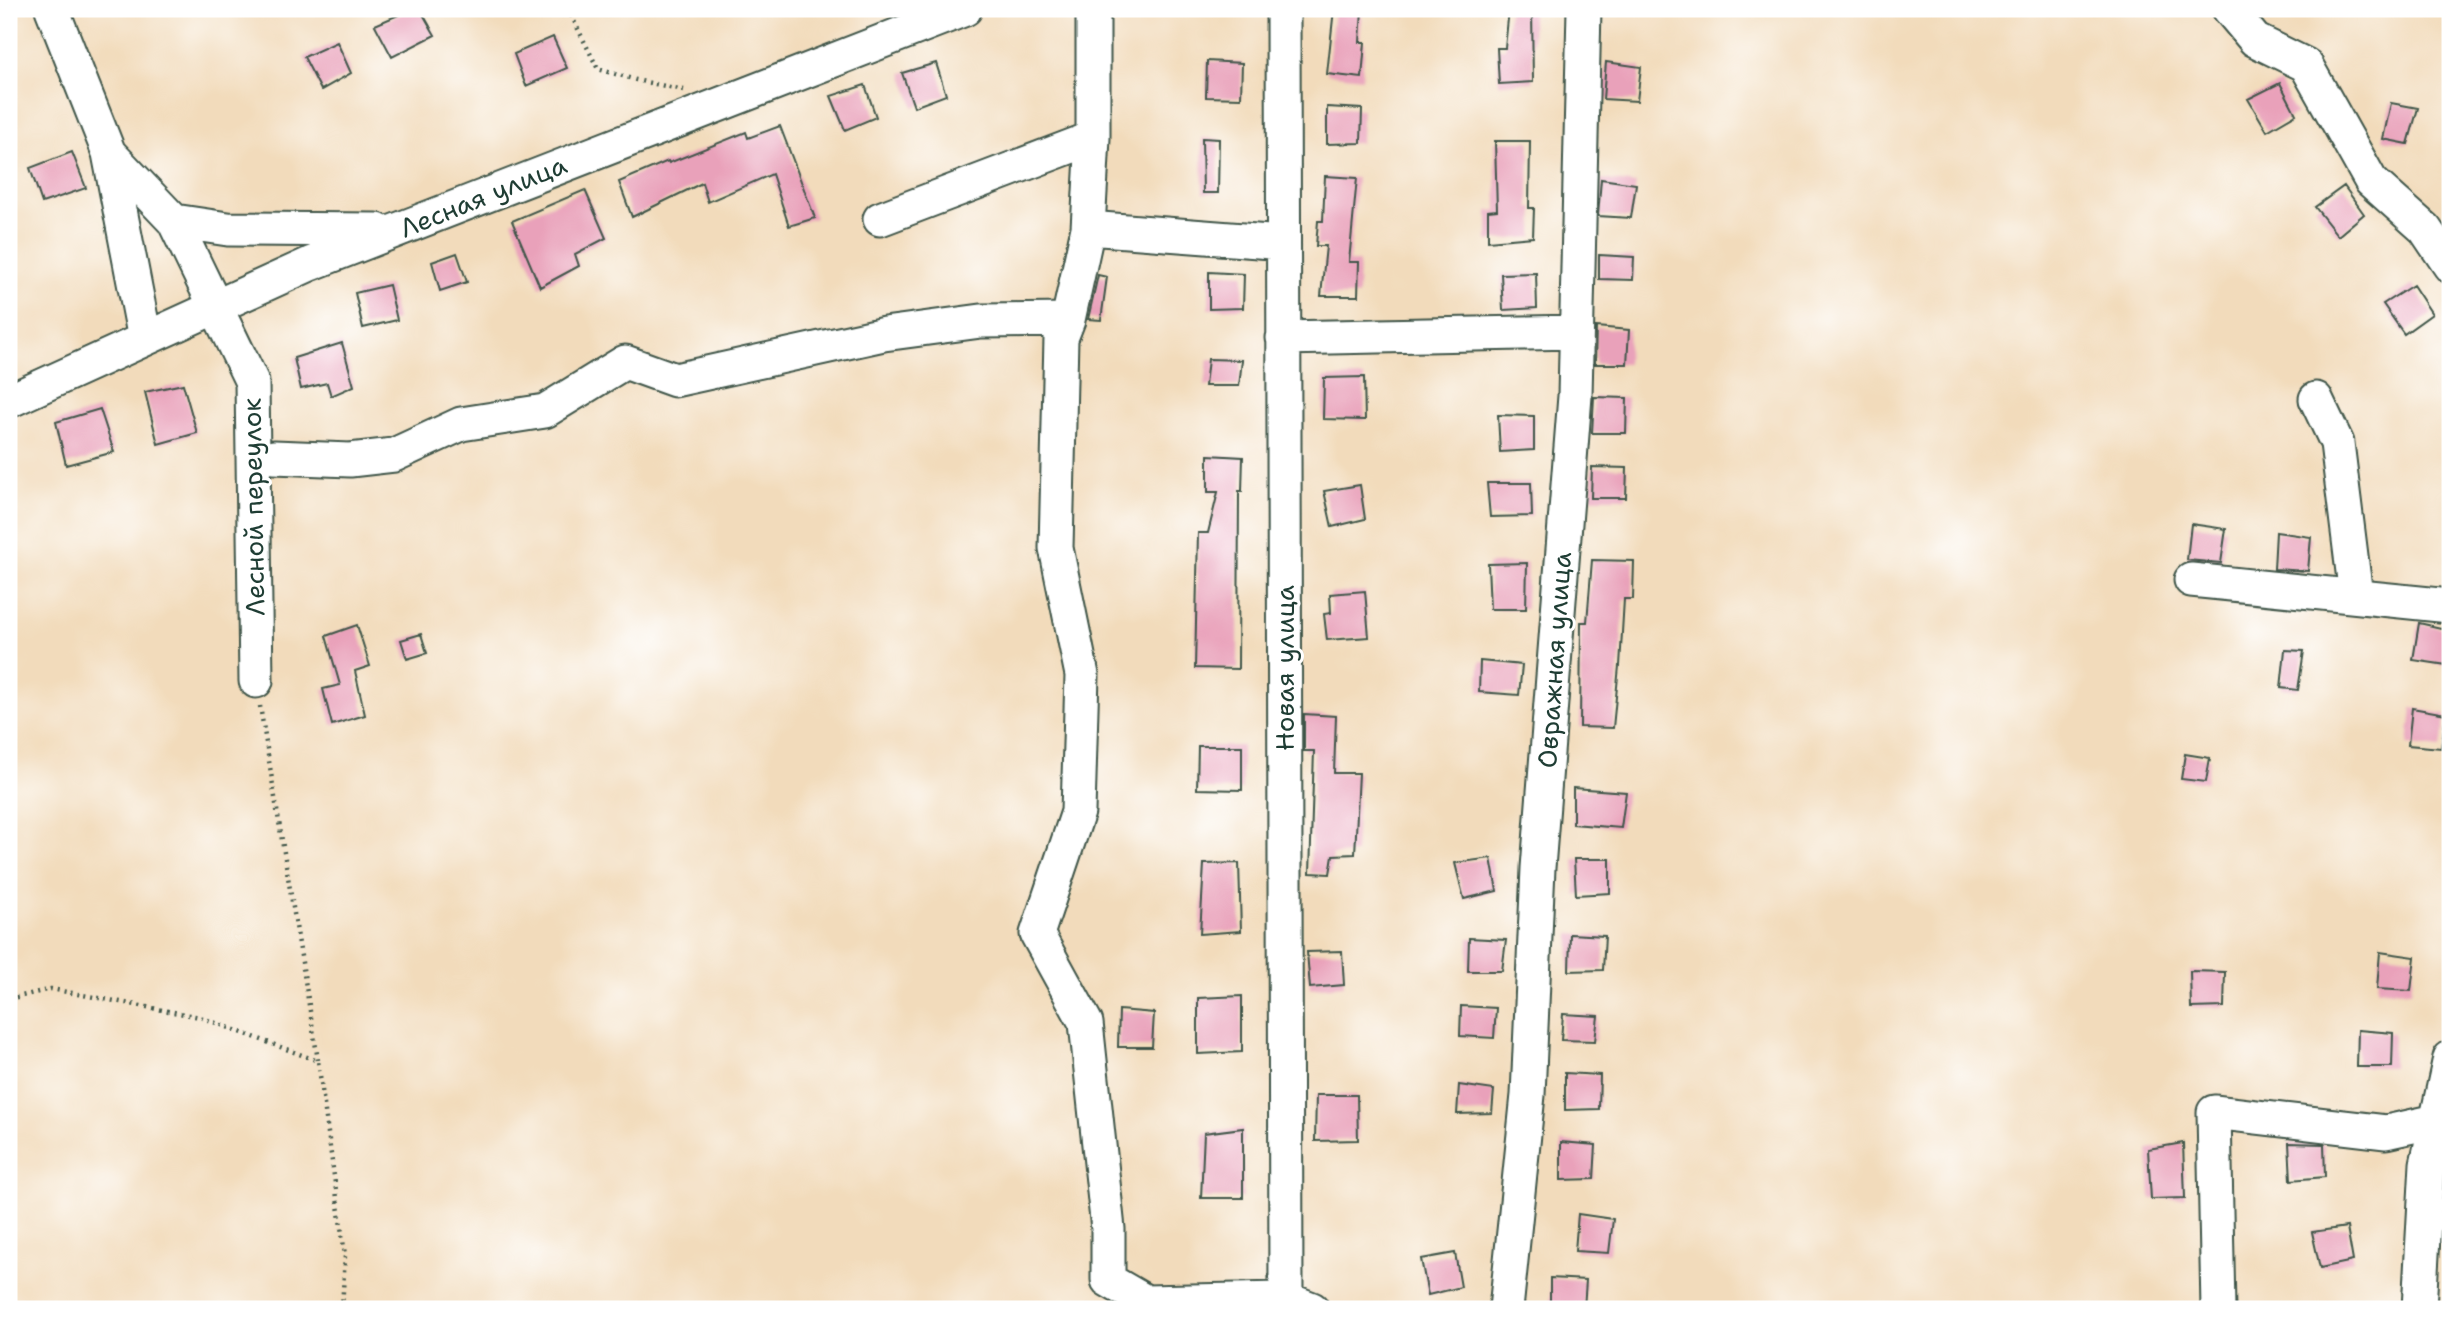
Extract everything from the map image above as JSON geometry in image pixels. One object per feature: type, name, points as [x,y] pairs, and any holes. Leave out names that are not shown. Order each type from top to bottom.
[{"type":"street","name":"Лесной переулок","points":[[52,9],[109,153],[174,220],[251,382],[256,681]]},
{"type":"street","name":"Лесная улица","points":[[9,401],[310,264],[965,9]]},
{"type":"street","points":[[1093,9],[1093,138],[1088,228],[1068,320],[1061,338],[1056,548],[1082,675],[1078,812],[1037,934],[1086,1023],[1108,1229],[1108,1280],[1146,1301],[1299,1304]]},
{"type":"street","name":"Новая улица","points":[[1283,9],[1283,338],[1299,1304]]},
{"type":"street","name":"Овражная улица","points":[[1506,1309],[1528,1095],[1538,868],[1574,396],[1584,9]]},
{"type":"street","points":[[2229,9],[2255,40],[2306,65],[2371,181],[2426,229],[2450,266]]},
{"type":"street","points":[[880,219],[1093,138]]},
{"type":"street","points":[[109,153],[145,339]]},
{"type":"street","points":[[174,220],[228,229],[396,230]]},
{"type":"street","points":[[1088,228],[1283,243]]},
{"type":"street","points":[[274,457],[350,460],[394,455],[461,424],[545,411],[625,362],[675,380],[884,334],[981,321],[1068,320]]},
{"type":"street","points":[[1283,338],[1576,332]]},
{"type":"street","points":[[2315,399],[2337,443],[2356,596]]},
{"type":"street","points":[[2191,580],[2450,606]]},
{"type":"street","points":[[2419,1309],[2427,1164],[2450,1058]]},
{"type":"street","points":[[2218,1309],[2214,1112],[2386,1132],[2436,1121]]},
{"type":"path","points":[[568,9],[598,69],[636,80],[682,88],[705,108]]},
{"type":"path","points":[[256,681],[318,1060],[345,1255],[342,1309]]},
{"type":"path","points":[[9,999],[51,989],[200,1017],[318,1060]]},
{"type":"building","points":[[412,9],[420,9],[435,35],[392,57],[375,25]]},
{"type":"building","points":[[1334,9],[1362,9],[1360,42],[1365,42],[1362,78],[1327,74]]},
{"type":"building","points":[[1509,9],[1532,9],[1533,82],[1499,84],[1497,48],[1505,48]]},
{"type":"building","points":[[553,37],[567,68],[526,86],[514,54]]},
{"type":"building","points":[[337,42],[351,73],[321,90],[304,57]]},
{"type":"building","points":[[1207,61],[1242,63],[1241,98],[1206,97]]},
{"type":"building","points":[[1606,62],[1641,67],[1637,101],[1603,99]]},
{"type":"building","points":[[936,63],[946,95],[914,107],[902,73]]},
{"type":"building","points":[[2280,83],[2296,114],[2267,131],[2248,99]]},
{"type":"building","points":[[865,85],[876,117],[845,130],[831,96]]},
{"type":"building","points":[[2391,103],[2418,108],[2408,144],[2383,139]]},
{"type":"building","points":[[1327,107],[1362,109],[1361,143],[1327,144]]},
{"type":"building","points":[[780,126],[815,218],[789,226],[772,174],[708,202],[702,183],[632,217],[619,182],[746,132],[748,138]]},
{"type":"building","points":[[1202,138],[1219,139],[1218,193],[1203,193]]},
{"type":"building","points":[[1495,141],[1530,141],[1529,208],[1534,208],[1533,237],[1488,241],[1488,211],[1497,210]]},
{"type":"building","points":[[72,152],[86,188],[42,203],[30,168]]},
{"type":"building","points":[[1325,176],[1357,178],[1349,262],[1359,262],[1358,296],[1321,296],[1326,246],[1316,246],[1318,221],[1323,221]]},
{"type":"building","points":[[1601,179],[1636,184],[1631,218],[1598,216]]},
{"type":"building","points":[[2344,186],[2364,214],[2338,236],[2315,207]]},
{"type":"building","points":[[585,190],[606,238],[575,254],[579,266],[540,287],[512,221]]},
{"type":"building","points":[[457,253],[467,282],[440,291],[432,262]]},
{"type":"building","points":[[1599,255],[1634,257],[1633,280],[1599,279]]},
{"type":"building","points":[[1209,272],[1244,274],[1243,308],[1209,309]]},
{"type":"building","points":[[1536,273],[1537,308],[1503,310],[1501,274]]},
{"type":"building","points":[[1098,275],[1107,277],[1101,320],[1088,319]]},
{"type":"building","points":[[389,285],[397,320],[363,328],[355,293]]},
{"type":"building","points":[[2413,285],[2432,314],[2404,334],[2383,304]]},
{"type":"building","points":[[1596,327],[1629,330],[1627,364],[1595,364]]},
{"type":"building","points":[[342,343],[354,386],[331,396],[327,383],[301,389],[294,358]]},
{"type":"building","points":[[1208,359],[1242,360],[1239,386],[1205,386]]},
{"type":"building","points":[[1364,377],[1365,420],[1323,419],[1324,378]]},
{"type":"building","points":[[183,384],[197,433],[158,444],[145,392]]},
{"type":"building","points":[[1594,397],[1627,398],[1626,433],[1592,433]]},
{"type":"building","points":[[100,409],[114,452],[66,465],[56,422]]},
{"type":"building","points":[[1498,415],[1534,416],[1534,450],[1500,452]]},
{"type":"building","points":[[1208,455],[1243,457],[1242,491],[1239,491],[1238,669],[1195,668],[1198,533],[1208,533],[1218,492],[1208,492]]},
{"type":"building","points":[[1592,467],[1627,468],[1626,498],[1591,498]]},
{"type":"building","points":[[1487,483],[1531,483],[1532,516],[1490,517]]},
{"type":"building","points":[[1360,485],[1365,519],[1332,527],[1324,491]]},
{"type":"building","points":[[2191,524],[2226,529],[2221,563],[2187,560]]},
{"type":"building","points":[[2276,532],[2311,537],[2308,571],[2274,569]]},
{"type":"building","points":[[1592,560],[1634,561],[1633,599],[1624,599],[1613,728],[1580,727],[1581,622],[1587,622]]},
{"type":"building","points":[[1527,563],[1526,609],[1490,609],[1488,564]]},
{"type":"building","points":[[1365,591],[1369,637],[1327,640],[1324,614],[1331,613],[1330,594]]},
{"type":"building","points":[[2419,623],[2450,630],[2447,665],[2413,660]]},
{"type":"building","points":[[357,625],[370,666],[355,671],[365,715],[332,725],[323,689],[340,685],[326,636]]},
{"type":"building","points":[[421,634],[427,653],[407,659],[401,640]]},
{"type":"building","points":[[2285,650],[2304,651],[2298,690],[2281,688]]},
{"type":"building","points":[[1480,661],[1522,665],[1519,695],[1479,692]]},
{"type":"building","points":[[2412,708],[2446,714],[2441,748],[2408,745]]},
{"type":"building","points":[[1304,714],[1336,716],[1334,773],[1359,773],[1355,854],[1333,855],[1330,874],[1310,873],[1314,751],[1304,751]]},
{"type":"building","points":[[1198,746],[1242,746],[1242,790],[1197,789]]},
{"type":"building","points":[[2185,754],[2210,758],[2206,782],[2181,779]]},
{"type":"building","points":[[1573,788],[1626,792],[1621,828],[1573,824]]},
{"type":"building","points":[[1491,858],[1497,891],[1464,899],[1455,863]]},
{"type":"building","points":[[1574,859],[1610,859],[1610,893],[1576,895]]},
{"type":"building","points":[[1239,863],[1241,931],[1200,934],[1204,864]]},
{"type":"building","points":[[1570,934],[1605,936],[1603,970],[1569,971]]},
{"type":"building","points":[[1469,938],[1506,940],[1502,971],[1468,971]]},
{"type":"building","points":[[1342,951],[1344,985],[1310,988],[1307,952]]},
{"type":"building","points":[[2380,952],[2415,957],[2411,991],[2377,989]]},
{"type":"building","points":[[2190,971],[2225,972],[2224,1007],[2191,1008]]},
{"type":"building","points":[[1242,996],[1242,1052],[1198,1054],[1198,998]]},
{"type":"building","points":[[1461,1006],[1496,1008],[1494,1038],[1460,1036]]},
{"type":"building","points":[[1119,1010],[1154,1013],[1152,1047],[1118,1047]]},
{"type":"building","points":[[1563,1014],[1598,1016],[1595,1041],[1561,1040]]},
{"type":"building","points":[[2358,1030],[2393,1033],[2392,1067],[2357,1067]]},
{"type":"building","points":[[1565,1073],[1600,1075],[1599,1109],[1565,1110]]},
{"type":"building","points":[[1459,1085],[1494,1090],[1492,1113],[1457,1114]]},
{"type":"building","points":[[1316,1095],[1357,1095],[1358,1140],[1315,1141]]},
{"type":"building","points":[[1243,1128],[1243,1198],[1201,1198],[1204,1133]]},
{"type":"building","points":[[1561,1142],[1596,1145],[1594,1179],[1561,1180]]},
{"type":"building","points":[[2183,1143],[2185,1198],[2151,1199],[2148,1149]]},
{"type":"building","points":[[2289,1143],[2324,1144],[2325,1177],[2291,1180]]},
{"type":"building","points":[[1578,1214],[1613,1219],[1609,1253],[1575,1251]]},
{"type":"building","points":[[2347,1227],[2353,1261],[2320,1268],[2312,1232]]},
{"type":"building","points":[[1455,1253],[1461,1287],[1428,1295],[1421,1259]]},
{"type":"building","points":[[1550,1278],[1586,1280],[1584,1309],[1550,1309]]}]
